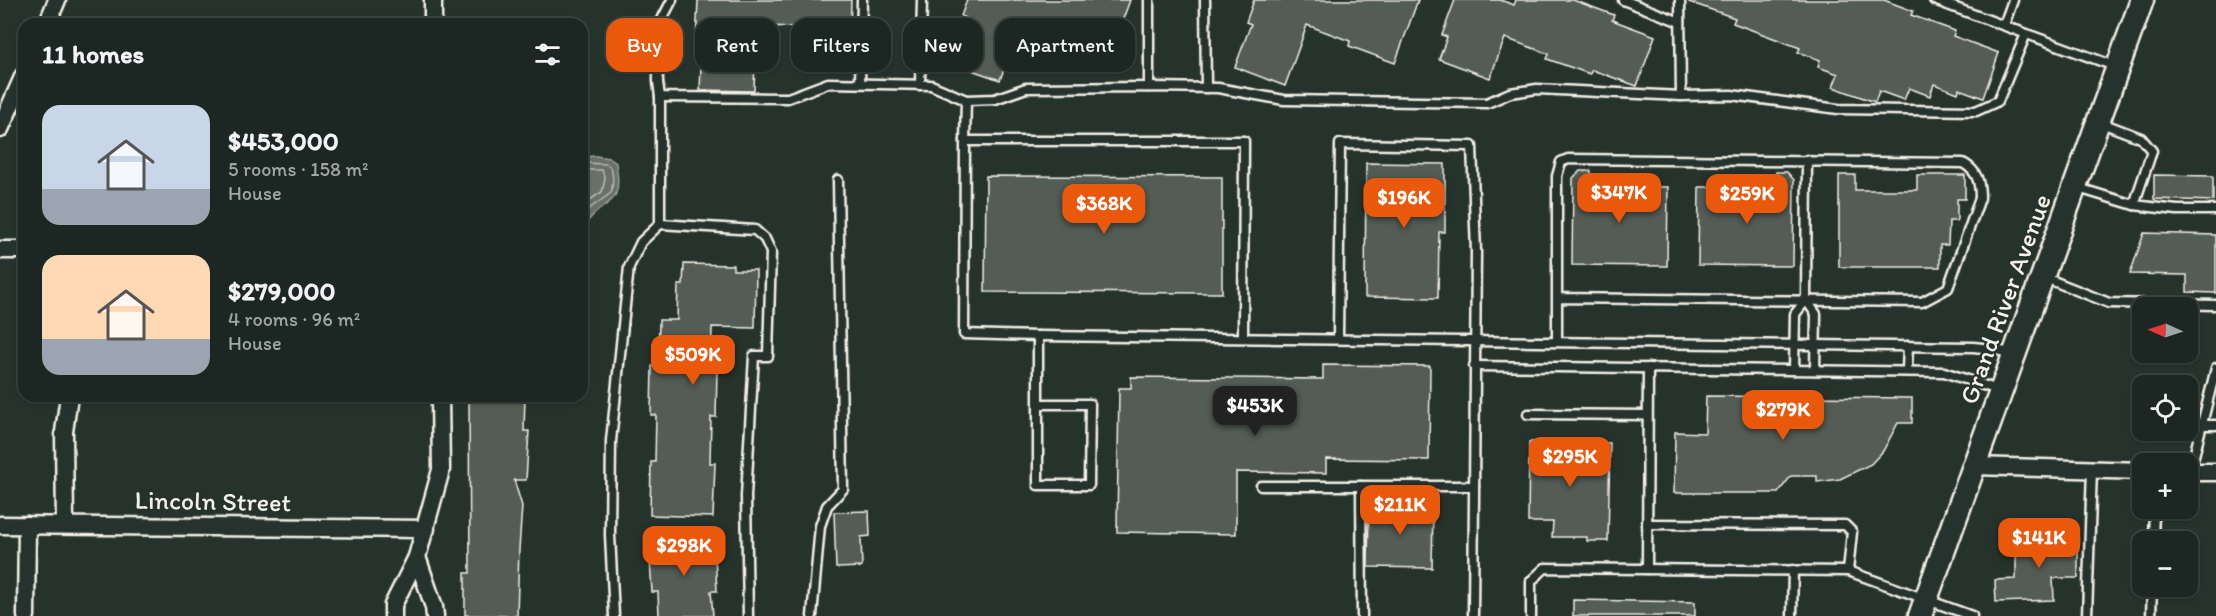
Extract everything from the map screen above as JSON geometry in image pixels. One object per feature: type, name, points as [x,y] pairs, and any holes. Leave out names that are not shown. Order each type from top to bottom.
[{"type":"main road","name":"Grand River Avenue","points":[[1923,607],[2142,0]]},
{"type":"street","points":[[50,18],[57,0]]},
{"type":"street","points":[[433,0],[433,18]]},
{"type":"street","points":[[0,129],[18,91]]},
{"type":"street","points":[[0,250],[18,250]]},
{"type":"street","points":[[65,525],[64,432],[68,402]]},
{"type":"street","points":[[393,616],[393,605],[417,557],[441,470],[440,402]]},
{"type":"street","points":[[1975,466],[2132,471]]},
{"type":"street","points":[[2198,472],[2216,472]]},
{"type":"street","name":"Lincoln Street","points":[[0,525],[426,529]]},
{"type":"street","points":[[26,616],[27,525]]},
{"type":"street","points":[[417,557],[435,607],[435,616]]},
{"type":"lane","points":[[614,616],[610,535],[611,441],[629,267],[641,242],[660,224],[658,27],[672,0]]},
{"type":"lane","points":[[860,83],[862,0]]},
{"type":"lane","points":[[920,85],[922,0]]},
{"type":"lane","points":[[1149,0],[1149,87]]},
{"type":"lane","points":[[1205,0],[1206,88]]},
{"type":"lane","points":[[1623,0],[1680,22]]},
{"type":"lane","points":[[1680,0],[1681,96]]},
{"type":"lane","points":[[1934,0],[2118,67]]},
{"type":"lane","points":[[2004,25],[2013,0]]},
{"type":"lane","points":[[660,97],[788,98],[828,83],[860,83],[931,85],[966,100],[995,99],[1026,88],[1149,87],[1218,88],[1284,100],[1487,104],[1510,93],[1537,89],[1681,96],[1731,95],[1838,109],[1976,111],[1998,102],[2026,34]]},
{"type":"lane","points":[[966,100],[964,334],[1973,347],[1993,349],[2013,355]]},
{"type":"lane","points":[[2098,122],[2141,138],[2152,151],[2134,205]]},
{"type":"lane","points":[[965,141],[1244,141],[1243,338]]},
{"type":"lane","points":[[1338,339],[1340,144],[1472,146],[1476,252],[1473,616]]},
{"type":"lane","points":[[1557,298],[1922,302],[1948,288],[1980,198],[1980,183],[1973,169],[1963,163],[1568,159],[1561,162],[1557,176],[1557,298],[1557,341]]},
{"type":"lane","points":[[1808,160],[1806,300],[1816,314],[1815,370]]},
{"type":"lane","points":[[812,616],[820,526],[827,506],[843,489],[838,180]]},
{"type":"lane","points":[[2075,187],[2134,205],[2177,210],[2216,210]]},
{"type":"lane","points":[[660,224],[754,230],[765,239],[771,252],[768,356],[754,356],[746,496],[748,616]]},
{"type":"lane","points":[[2043,276],[2109,303],[2216,305]]},
{"type":"lane","points":[[1794,370],[1795,314],[1806,300]]},
{"type":"lane","points":[[1038,336],[1038,485],[1089,484],[1090,404],[1039,404]]},
{"type":"lane","points":[[1907,371],[1908,346]]},
{"type":"lane","points":[[1474,366],[1944,372],[2001,391]]},
{"type":"lane","points":[[1647,569],[1648,368]]},
{"type":"lane","points":[[2194,453],[2216,368]]},
{"type":"lane","points":[[1528,414],[1647,416]]},
{"type":"lane","points":[[2202,425],[2216,425]]},
{"type":"lane","points":[[2087,616],[2092,469]]},
{"type":"lane","points":[[1261,486],[1474,486]]},
{"type":"lane","points":[[1361,486],[1362,616]]},
{"type":"lane","points":[[1647,524],[1845,525],[1852,532],[1853,539],[1848,571]]},
{"type":"lane","points":[[1531,616],[1531,581],[1545,568],[1848,571],[1923,607],[1972,616]]},
{"type":"lane","points":[[1792,616],[1793,570]]},
{"type":"lane","points":[[2151,616],[2152,597]]},
{"type":"water","points":[[588,157],[609,158],[616,163],[618,178],[615,196],[588,221]]},
{"type":"building","points":[[698,0],[851,0],[850,18],[791,18],[791,27],[779,27],[779,18],[697,18]]},
{"type":"building","points":[[967,0],[1130,0],[1123,18],[995,18],[995,72],[1003,72],[1000,80],[977,72],[983,72],[983,18],[961,16]]},
{"type":"building","points":[[1254,0],[1418,0],[1395,63],[1349,46],[1350,41],[1307,25],[1285,86],[1235,67],[1251,24],[1246,22]]},
{"type":"building","points":[[1455,0],[1500,0],[1514,5],[1516,0],[1573,0],[1614,15],[1612,20],[1655,36],[1637,86],[1592,70],[1590,74],[1547,59],[1549,54],[1505,38],[1490,78],[1439,59],[1447,37],[1442,35]]},
{"type":"building","points":[[1690,0],[1884,0],[1913,11],[1911,15],[1955,31],[1953,36],[1999,53],[1983,98],[1959,89],[1958,93],[1934,84],[1930,96],[1909,88],[1904,100],[1879,91],[1875,102],[1833,87],[1838,74],[1818,67],[1820,60],[1798,52],[1800,48],[1733,23],[1735,18],[1689,2]]},
{"type":"building","points":[[701,72],[755,72],[754,91],[700,90]]},
{"type":"building","points":[[1366,163],[1445,164],[1445,232],[1439,232],[1438,298],[1365,297]]},
{"type":"building","points":[[1580,171],[1591,171],[1591,186],[1668,187],[1667,266],[1572,265],[1573,178]]},
{"type":"building","points":[[1776,172],[1787,172],[1794,180],[1793,266],[1698,265],[1699,187],[1776,187]]},
{"type":"building","points":[[1839,175],[1855,175],[1855,190],[1917,190],[1917,175],[1965,175],[1965,199],[1957,199],[1957,221],[1949,221],[1948,245],[1940,245],[1940,267],[1839,267]]},
{"type":"building","points":[[2154,175],[2213,176],[2213,201],[2154,199]]},
{"type":"building","points":[[986,176],[1222,177],[1222,293],[985,292]]},
{"type":"building","points":[[2144,233],[2216,235],[2216,293],[2187,292],[2187,275],[2130,274]]},
{"type":"building","points":[[684,264],[733,265],[733,270],[756,270],[755,328],[712,327],[711,368],[717,369],[716,417],[711,417],[710,463],[715,463],[713,517],[650,515],[651,462],[655,462],[656,415],[651,415],[652,366],[658,366],[659,320],[677,320],[678,285],[683,285]]},
{"type":"building","points":[[1323,365],[1430,366],[1429,460],[1326,459],[1326,473],[1236,472],[1236,534],[1117,532],[1119,388],[1131,388],[1131,377],[1323,379]]},
{"type":"building","points":[[1706,396],[1912,398],[1912,423],[1898,423],[1883,451],[1871,464],[1840,479],[1817,482],[1817,476],[1791,476],[1778,493],[1674,493],[1675,432],[1705,433]]},
{"type":"building","points":[[469,402],[525,402],[524,431],[529,431],[526,480],[514,480],[522,506],[517,616],[465,615],[465,573],[470,573]]},
{"type":"building","points":[[1529,442],[1610,443],[1608,541],[1587,541],[1587,537],[1552,537],[1553,522],[1528,522]]},
{"type":"building","points":[[1369,503],[1433,504],[1432,568],[1368,567]]},
{"type":"building","points":[[869,511],[870,536],[861,537],[862,567],[836,568],[834,512]]},
{"type":"building","points":[[2078,538],[2078,578],[2053,578],[2054,600],[1996,602],[1995,580],[2016,579],[2016,539]]},
{"type":"building","points":[[714,539],[717,591],[711,591],[713,616],[659,616],[658,592],[652,592],[649,544]]},
{"type":"building","points":[[1573,600],[1695,602],[1695,616],[1573,616]]}]
